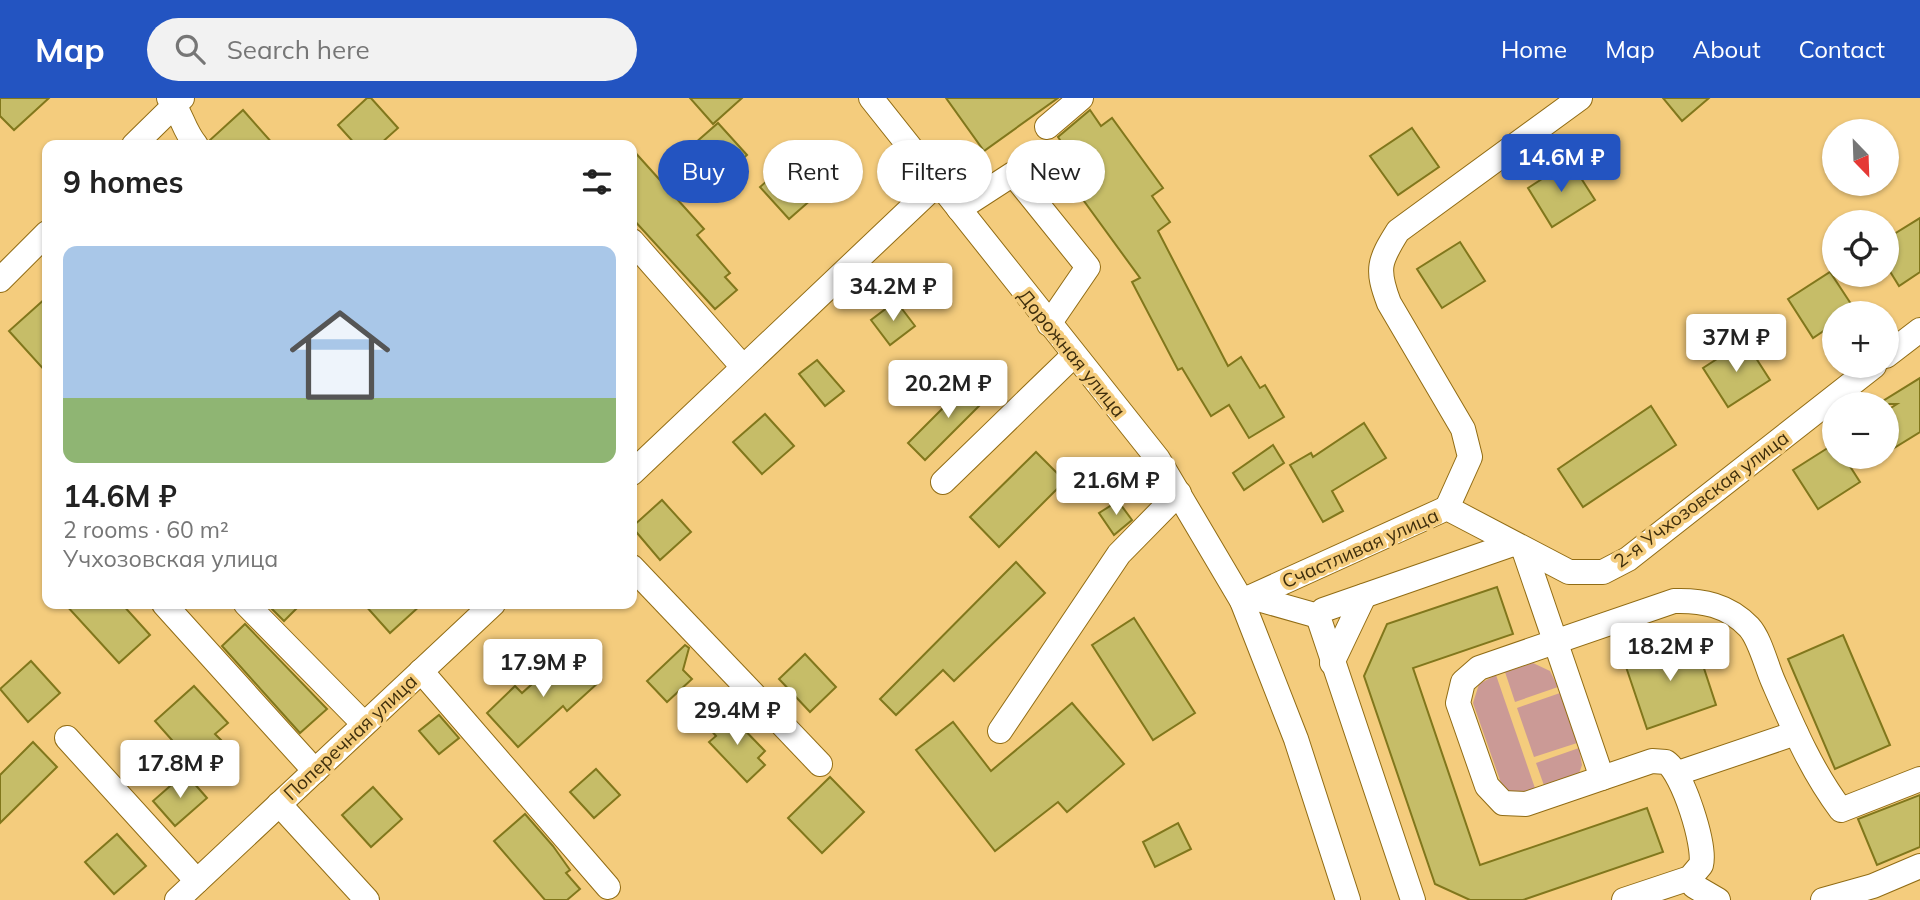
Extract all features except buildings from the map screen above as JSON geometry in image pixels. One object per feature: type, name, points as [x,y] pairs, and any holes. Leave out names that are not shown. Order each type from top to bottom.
[{"type":"street","name":"Дорожная улица","points":[[870,98],[904,140]]},
{"type":"street","points":[[1047,127],[1081,98]]},
{"type":"street","points":[[1447,508],[1470,457],[1463,429],[1389,303],[1381,281],[1381,259],[1398,231],[1580,98]]},
{"type":"street","points":[[139,140],[175,100],[185,131],[193,140]]},
{"type":"street","points":[[959,209],[1013,174],[1088,267],[1049,324]]},
{"type":"street","points":[[637,468],[917,203]]},
{"type":"street","name":"Дорожная улица","points":[[954,203],[1158,459],[1247,599],[1348,900]]},
{"type":"street","points":[[0,281],[42,247]]},
{"type":"street","points":[[637,247],[743,367]]},
{"type":"street","points":[[1899,346],[1920,330]]},
{"type":"street","points":[[943,482],[1074,355]]},
{"type":"street","name":"2-я Учхозовская улица","points":[[1519,547],[1569,572],[1603,572],[1628,559],[1859,378]]},
{"type":"street","points":[[1000,731],[1119,554],[1179,494]]},
{"type":"street","name":"Счастливая улица","points":[[1247,599],[1447,508],[1519,547]]},
{"type":"street","points":[[1318,616],[1323,610],[1519,547],[1602,778]]},
{"type":"street","points":[[637,572],[820,764]]},
{"type":"street","points":[[1332,663],[1364,596]]},
{"type":"street","points":[[1247,599],[1318,616]]},
{"type":"street","points":[[1624,900],[1690,878],[1701,865],[1703,852],[1678,774],[1672,766],[1660,760],[1525,804],[1513,805],[1494,797],[1486,786],[1458,703],[1463,682],[1479,668],[1674,601],[1716,605],[1732,613],[1751,628],[1817,777],[1841,810],[1920,779]]},
{"type":"street","points":[[169,609],[315,771]]},
{"type":"street","points":[[251,609],[364,724]]},
{"type":"street","name":"Поперечная улица","points":[[177,900],[488,609]]},
{"type":"street","points":[[1318,616],[1413,900]]},
{"type":"street","points":[[421,671],[608,887]]},
{"type":"street","points":[[1678,774],[1796,733]]},
{"type":"street","points":[[67,738],[197,881]]},
{"type":"street","points":[[279,804],[367,900]]},
{"type":"street","points":[[1823,900],[1873,886],[1920,866]]},
{"type":"street","points":[[1690,878],[1697,888],[1718,900]]},
{"type":"shaded area","points":[[1533,663],[1550,671],[1558,687],[1515,702],[1505,672]]},
{"type":"shaded area","points":[[1496,675],[1537,794],[1510,794],[1501,783],[1473,703],[1479,684]]},
{"type":"shaded area","points":[[1560,693],[1577,743],[1534,757],[1517,708]]},
{"type":"shaded area","points":[[1579,748],[1582,765],[1578,776],[1546,791],[1536,763]]}]
